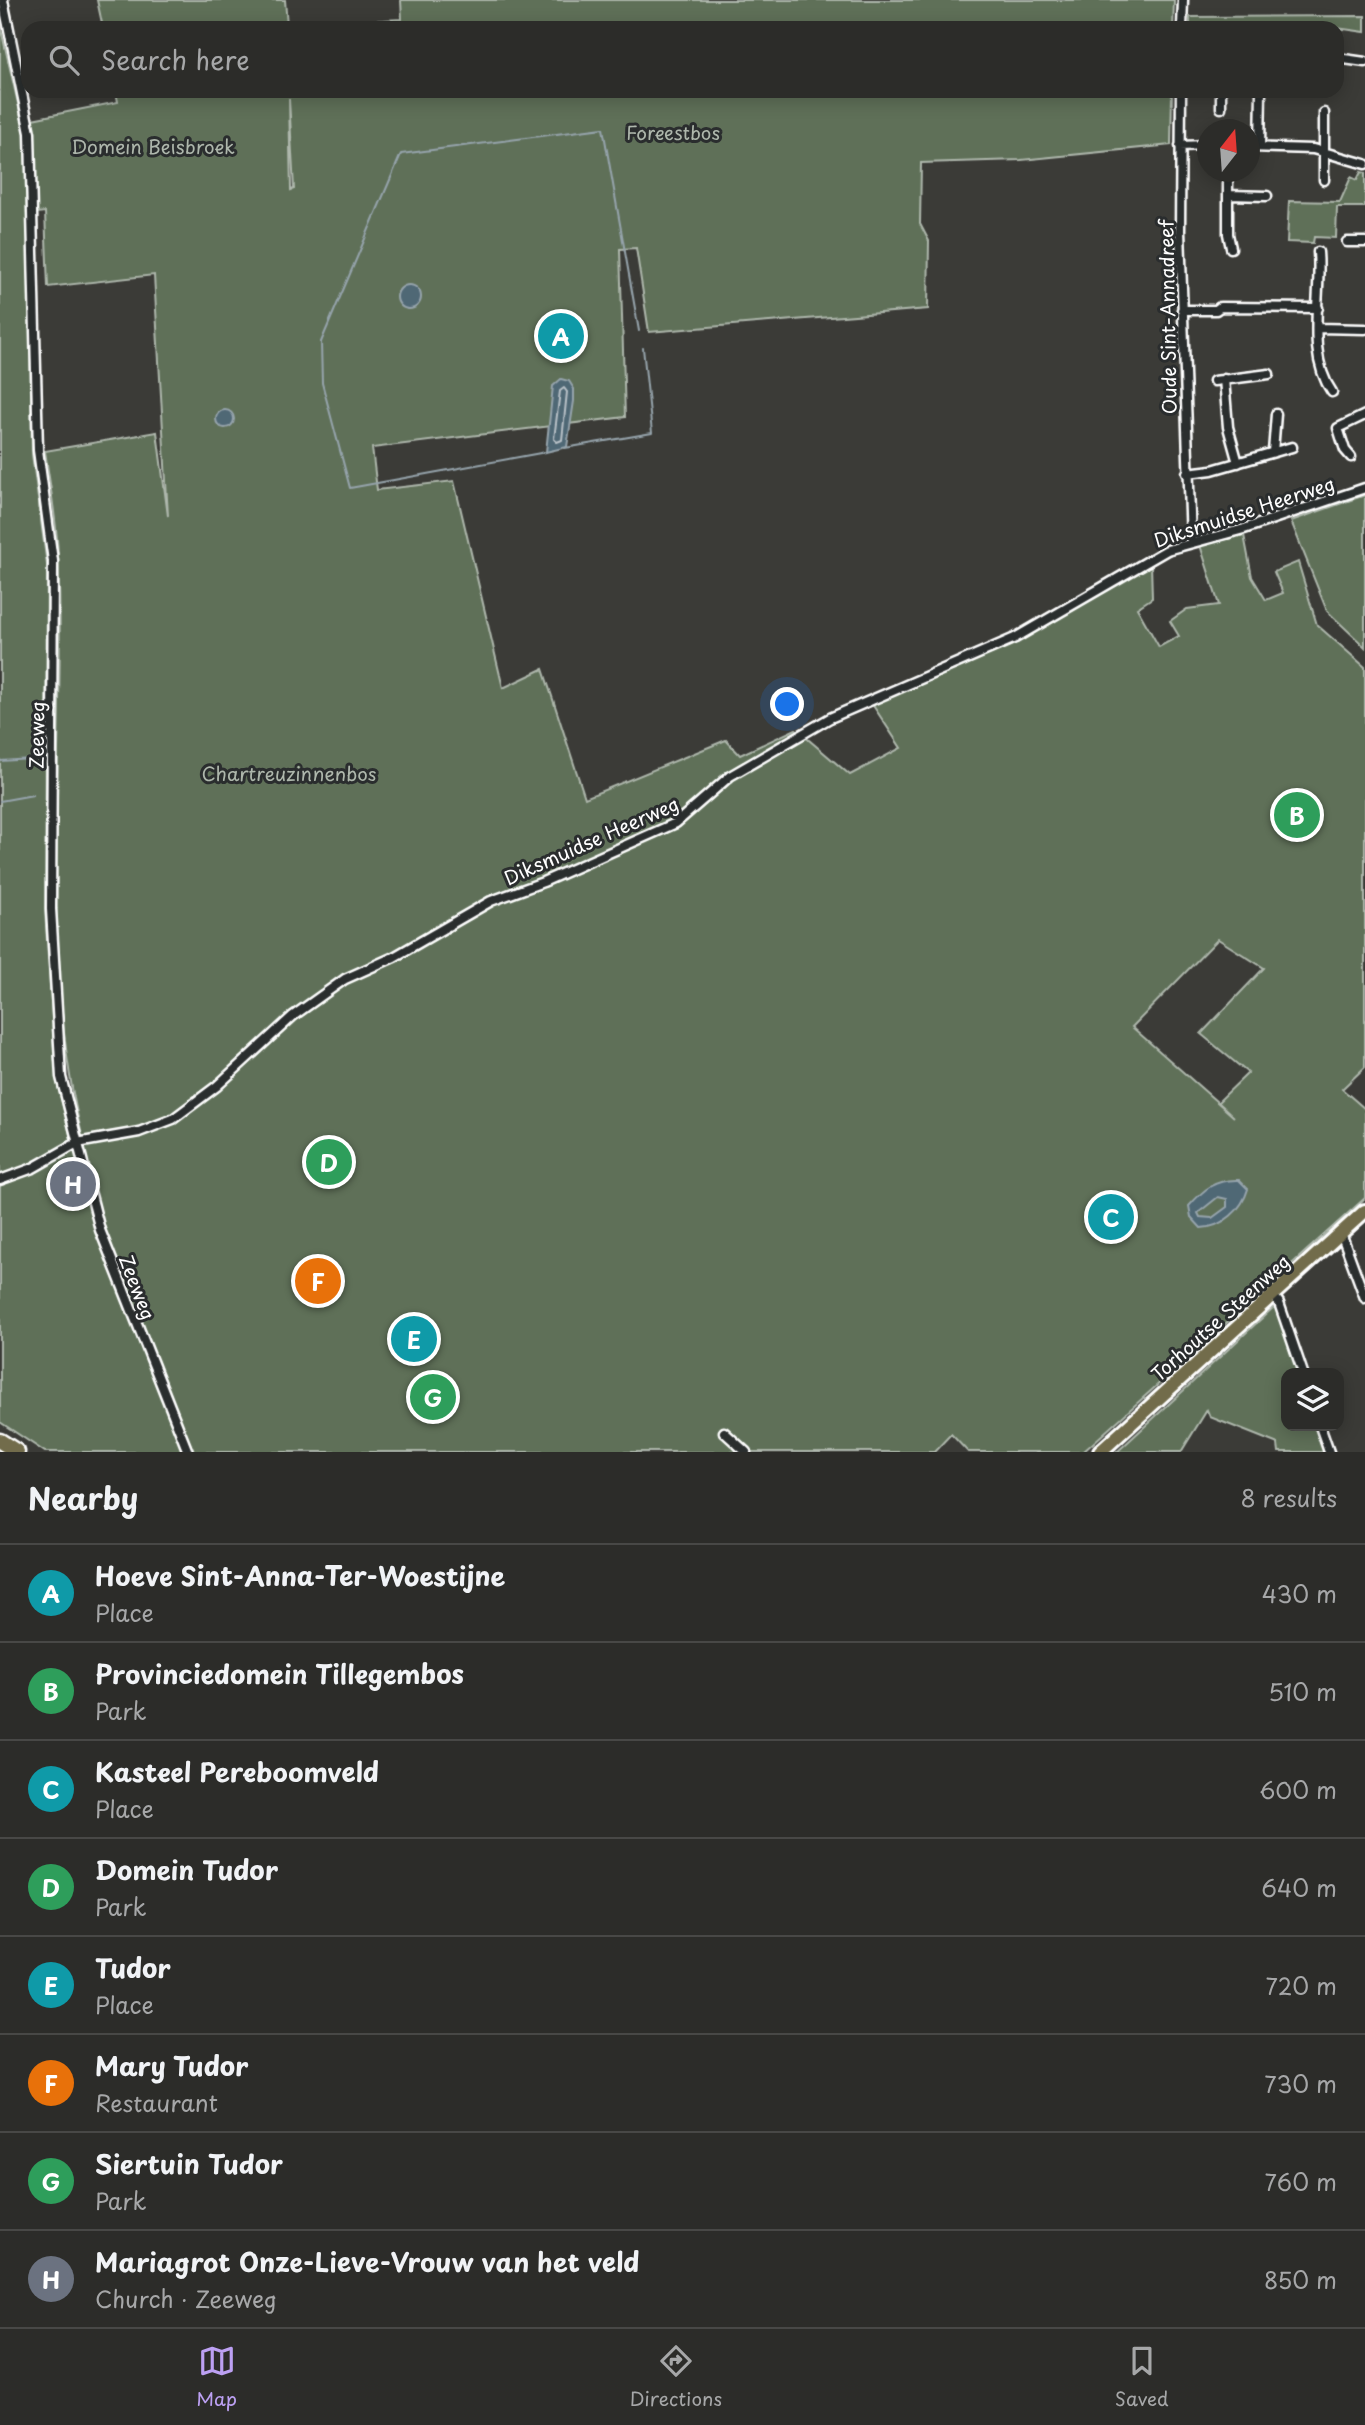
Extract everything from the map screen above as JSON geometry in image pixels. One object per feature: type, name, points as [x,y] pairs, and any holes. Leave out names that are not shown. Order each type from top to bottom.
[{"type":"highway","points":[[0,1441],[17,1452]]},
{"type":"main road","name":"Torhoutse Steenweg","points":[[1100,1452],[1365,1211]]},
{"type":"street","name":"Zeeweg","points":[[3,0],[21,89]]},
{"type":"street","points":[[1182,21],[1183,0]]},
{"type":"street","points":[[1344,59],[1365,62]]},
{"type":"street","name":"Zeeweg","points":[[23,98],[30,133],[38,450],[53,561],[51,909],[61,1077],[100,1230],[188,1452]]},
{"type":"street","name":"Oude Sint-Annadreef","points":[[1181,98],[1182,310],[1191,542]]},
{"type":"street","points":[[1221,98],[1221,108]]},
{"type":"street","points":[[1261,98],[1260,147],[1326,152],[1365,164]]},
{"type":"street","points":[[1324,113],[1324,180]]},
{"type":"street","points":[[1180,146],[1197,145]]},
{"type":"street","points":[[1228,182],[1227,234],[1231,248]]},
{"type":"street","points":[[1228,195],[1267,195]]},
{"type":"street","points":[[1347,242],[1365,242]]},
{"type":"street","points":[[1318,252],[1319,366],[1332,392]]},
{"type":"street","points":[[1182,310],[1216,310],[1220,307],[1318,308]]},
{"type":"street","points":[[1318,328],[1365,329]]},
{"type":"street","points":[[1214,381],[1269,374]]},
{"type":"street","points":[[1224,379],[1228,427],[1238,463]]},
{"type":"street","points":[[1273,452],[1276,414]]},
{"type":"street","points":[[1351,457],[1345,450],[1338,428],[1365,415]]},
{"type":"street","points":[[1187,473],[1238,463],[1293,447]]},
{"type":"street","name":"Diksmuidse Heerweg","points":[[0,1180],[33,1168],[77,1143],[139,1132],[173,1119],[209,1092],[293,1016],[345,979],[394,957],[491,901],[543,882],[676,823],[730,776],[818,724],[1015,638],[1153,556],[1365,488]]},
{"type":"street","points":[[1340,1233],[1365,1298]]},
{"type":"street","points":[[1273,1295],[1279,1303],[1301,1368]]},
{"type":"street","points":[[1323,1431],[1329,1452]]},
{"type":"street","points":[[724,1432],[746,1452]]},
{"type":"green space","points":[[97,0],[285,0],[287,21],[102,21]]},
{"type":"green space","points":[[401,0],[1174,0],[1173,21],[364,21],[402,19]]},
{"type":"green space","points":[[1365,16],[1365,32],[1344,29],[1344,21],[1190,21],[1190,17]]},
{"type":"green space","points":[[0,25],[22,121],[118,102],[117,98],[1172,98],[1171,145],[1021,160],[921,163],[920,224],[929,241],[928,309],[649,332],[636,248],[620,249],[625,417],[372,448],[377,490],[454,481],[503,688],[543,669],[585,798],[726,740],[740,755],[796,729],[850,775],[901,748],[872,704],[1000,650],[1151,563],[1152,598],[1137,608],[1159,647],[1179,636],[1170,621],[1187,609],[1219,605],[1200,545],[1244,535],[1252,577],[1266,600],[1283,593],[1274,572],[1298,562],[1317,625],[1365,667],[1365,1067],[1342,1089],[1365,1109],[1365,1198],[1083,1452],[968,1452],[951,1434],[934,1452],[45,1452],[0,1422]],"holes":[[[289,99],[294,189],[291,190]],[[45,212],[48,287],[154,275],[168,516],[157,432],[45,451],[55,517],[60,628],[56,847],[60,993],[68,1065],[82,1135],[71,1139],[56,1078],[45,910],[47,565],[32,454],[28,214]],[[1218,939],[1264,968],[1201,1034],[1248,1073],[1218,1102],[1234,1117],[1132,1027]]]},
{"type":"green space","points":[[1361,172],[1365,173],[1365,207],[1337,207],[1336,238],[1314,237],[1313,243],[1287,242],[1289,201],[1340,202],[1351,177],[1357,180]]},
{"type":"green space","points":[[1365,495],[1365,647],[1327,611],[1291,521]]},
{"type":"green space","points":[[1275,1306],[1296,1368],[1281,1368],[1281,1431],[1318,1431],[1324,1452],[1279,1452],[1278,1444],[1210,1417],[1207,1410],[1181,1452],[1117,1452]]},
{"type":"water","points":[[409,285],[418,288],[421,297],[418,306],[409,309],[400,306],[397,297],[400,288]]},
{"type":"water","points":[[561,379],[569,381],[574,389],[567,447],[546,452],[553,386]]},
{"type":"water","points":[[221,410],[229,410],[234,419],[232,426],[221,428],[216,423],[216,415]]},
{"type":"water","points":[[1239,1180],[1248,1189],[1241,1204],[1224,1221],[1201,1228],[1191,1217],[1189,1206],[1211,1186]],"holes":[[[1218,1197],[1227,1199],[1227,1207],[1212,1218],[1200,1217],[1198,1213]]]},
{"type":"waterway","points":[[546,452],[350,488],[322,383],[321,342],[401,154],[603,128],[639,331]]},
{"type":"waterway","points":[[565,448],[652,433],[643,348]]},
{"type":"waterway","points":[[0,761],[32,759]]},
{"type":"waterway","points":[[0,801],[33,795]]},
{"type":"place","name":"Hoeve Sint-Anna-Ter-Woestijne","points":[[561,336]]},
{"type":"place","name":"Provinciedomein Tillegembos","points":[[1297,815]]},
{"type":"place","name":"Domein Tudor","points":[[329,1162]]},
{"type":"place","name":"Mariagrot Onze-Lieve-Vrouw van het veld","points":[[73,1184]]},
{"type":"place","name":"Kasteel Pereboomveld","points":[[1111,1217]]},
{"type":"place","name":"Mary Tudor","points":[[318,1281]]},
{"type":"place","name":"Tudor","points":[[414,1339]]},
{"type":"place","name":"Siertuin Tudor","points":[[433,1397]]},
{"type":"park label","name":"Foreestbos","points":[[673,132]]},
{"type":"park label","name":"Domein Beisbroek","points":[[153,146]]},
{"type":"park label","name":"Chartreuzinnenbos","points":[[289,773]]}]
